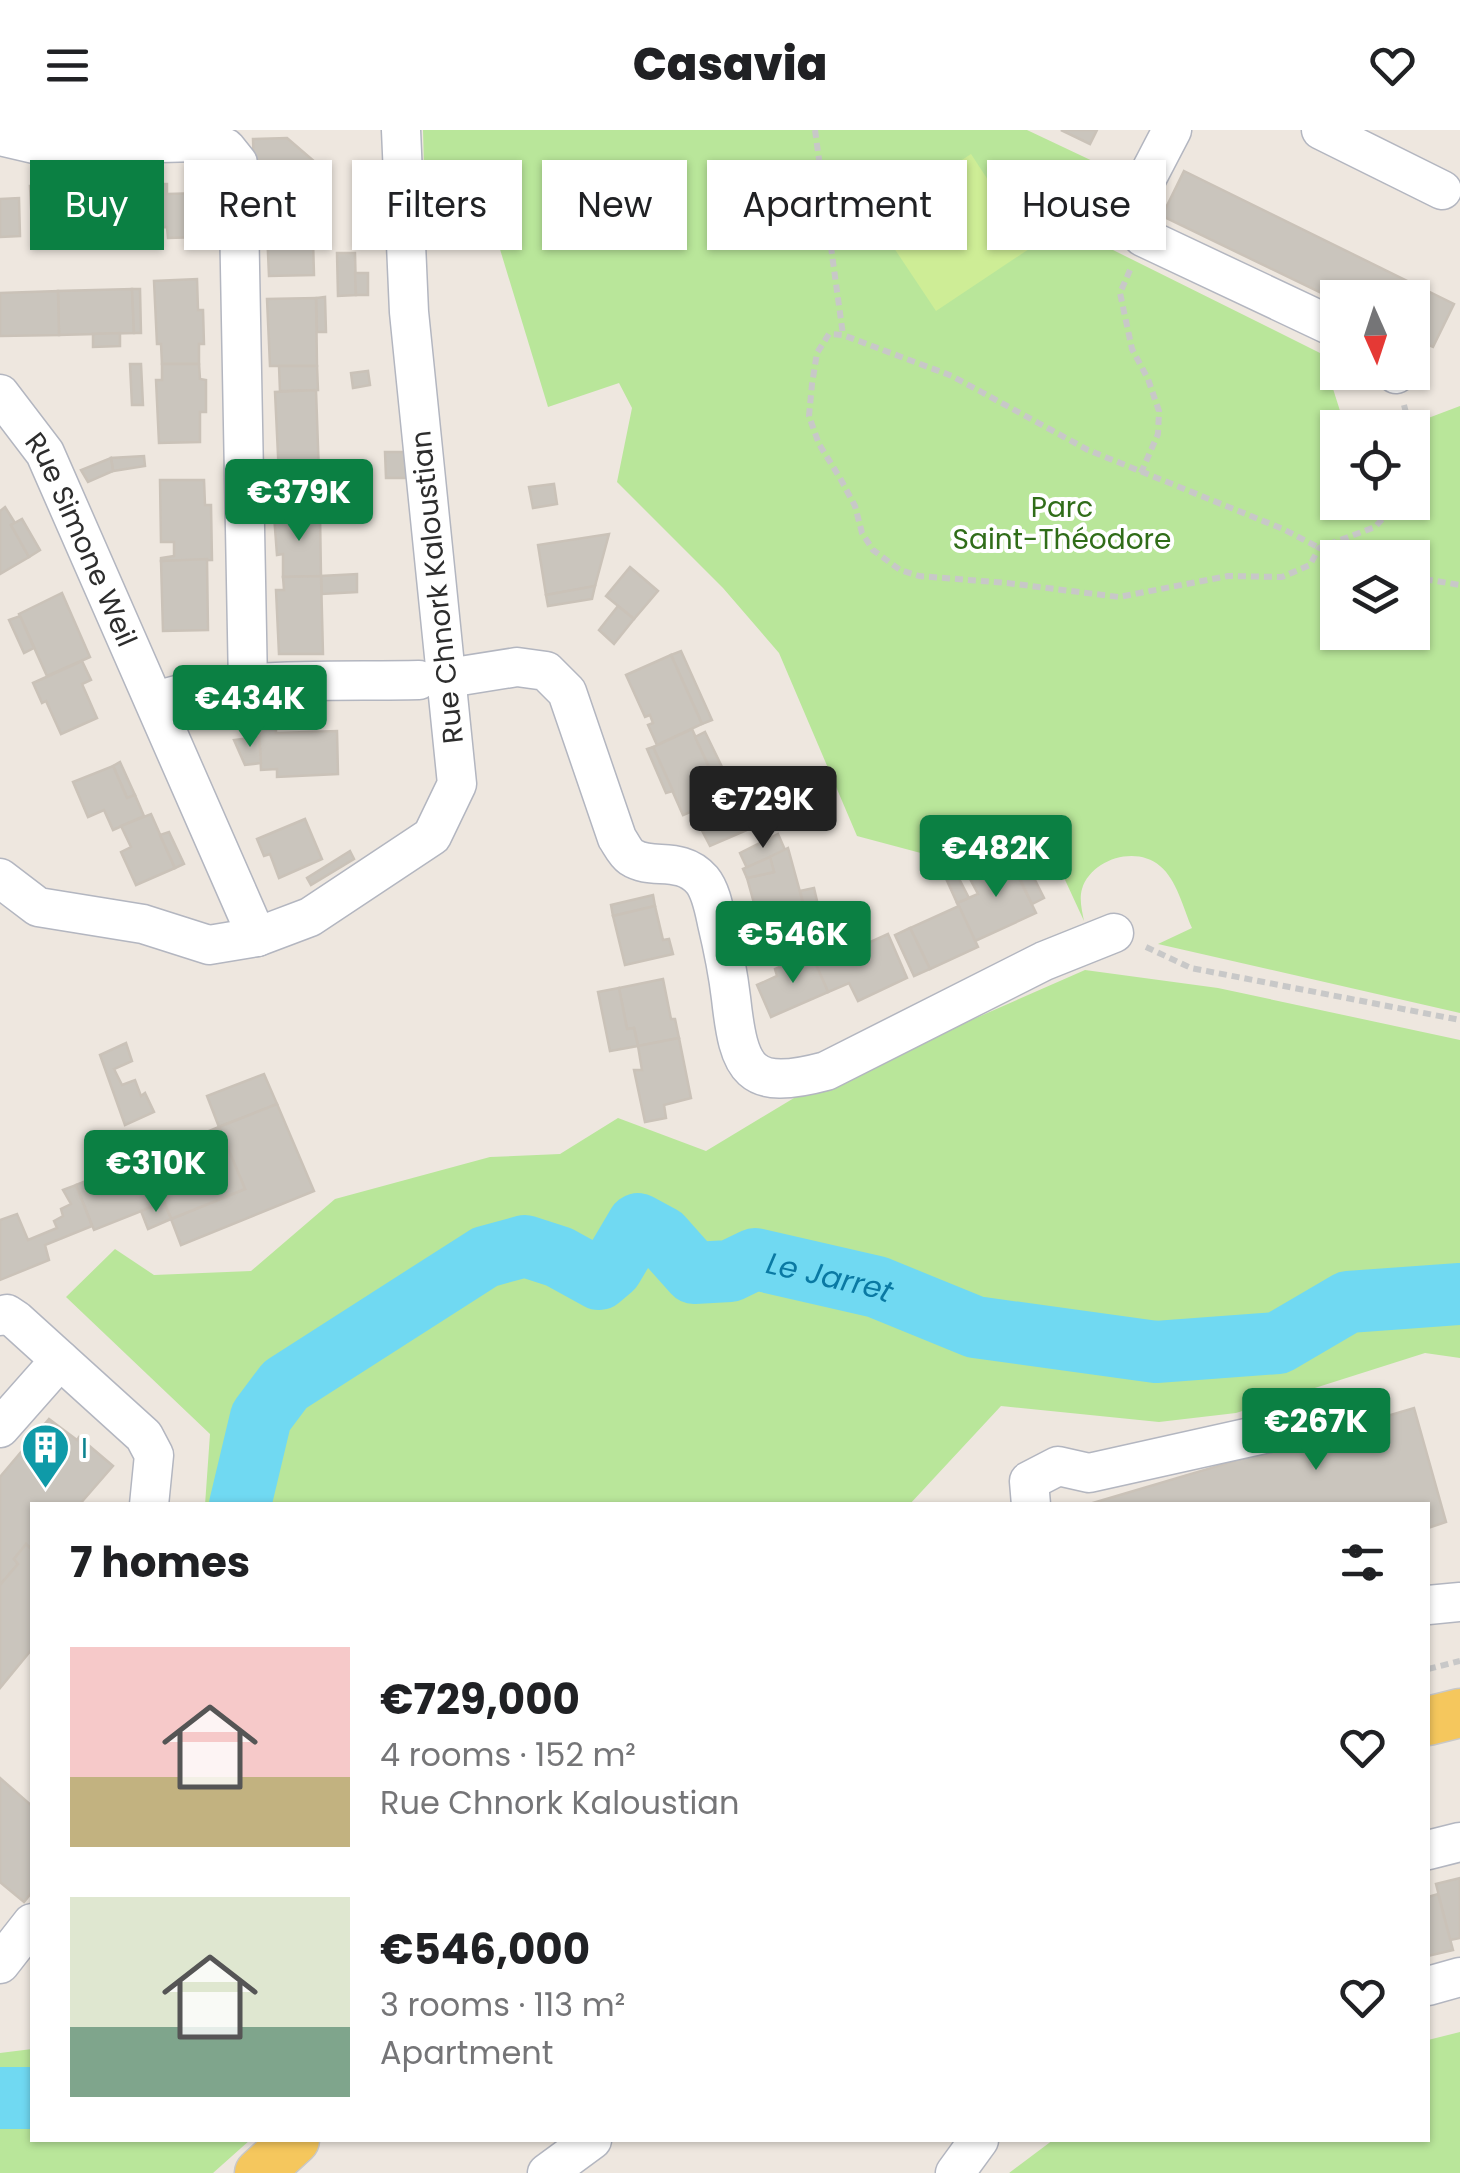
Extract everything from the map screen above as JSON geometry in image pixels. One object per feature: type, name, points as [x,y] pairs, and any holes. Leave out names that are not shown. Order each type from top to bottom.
[{"type":"main road","points":[[1430,1721],[1460,1713]]},
{"type":"main road","points":[[259,2173],[292,2142]]},
{"type":"street","name":"Rue Chnork Kaloustian","points":[[257,937],[310,917],[432,836],[457,784],[433,679],[401,130]]},
{"type":"street","points":[[1157,160],[1172,130]]},
{"type":"street","points":[[1321,130],[1392,145],[1442,190]]},
{"type":"street","points":[[0,136],[43,146],[230,139],[238,163],[248,685]]},
{"type":"street","points":[[1166,247],[1320,320]]},
{"type":"street","name":"Rue Simone Weil","points":[[0,394],[46,453],[257,937]]},
{"type":"street","points":[[156,702],[176,694],[248,685],[433,679],[517,668],[546,670],[567,692],[617,838],[629,856],[643,862],[684,866],[702,880],[713,903],[727,966],[734,1035],[742,1060],[762,1075],[791,1080],[826,1071],[1044,961],[1114,932]]},
{"type":"street","points":[[0,878],[38,907],[143,924],[209,945],[257,937]]},
{"type":"street","points":[[0,1316],[7,1314],[16,1320],[144,1436],[154,1455],[149,1502]]},
{"type":"street","points":[[0,1428],[60,1360]]},
{"type":"street","points":[[1031,1502],[1029,1481],[1058,1466],[1089,1473],[1300,1426]]},
{"type":"street","points":[[1430,1605],[1460,1602]]},
{"type":"street","points":[[1430,1850],[1460,1842]]},
{"type":"street","points":[[1430,1985],[1460,1977]]},
{"type":"street","points":[[548,2173],[589,2142]]},
{"type":"street","points":[[955,2173],[977,2142]]},
{"type":"path","points":[[815,130],[844,334]]},
{"type":"path","points":[[1137,250],[1120,293],[1132,349],[1159,411],[1158,434],[1141,473]]},
{"type":"path","points":[[830,334],[844,334],[952,376],[1088,450],[1141,473],[1284,529],[1320,548],[1310,564],[1282,577],[1228,576],[1119,597],[1007,583],[941,580],[900,570],[873,550],[862,533],[854,506],[818,444],[809,416],[817,354],[830,334]]},
{"type":"path","points":[[1341,540],[1374,527],[1381,520]]},
{"type":"path","points":[[1430,581],[1460,586]]},
{"type":"path","points":[[1114,932],[1192,968],[1460,1020]]},
{"type":"path","points":[[1430,1668],[1460,1661]]},
{"type":"green space","name":"Parc Saint-Théodore","points":[[423,130],[1027,130],[1090,160],[987,160],[987,250],[1113,250],[1320,353],[1320,390],[1333,390],[1340,410],[1320,410],[1320,520],[1430,520],[1430,417],[1460,406],[1460,1013],[1158,944],[1192,928],[1171,879],[1150,860],[1115,858],[1095,870],[1081,893],[1084,921],[1048,843],[1011,835],[947,860],[857,836],[779,653],[723,588],[617,482],[632,408],[619,383],[548,407],[500,250],[522,250],[522,160],[424,160]]},
{"type":"green space","points":[[971,154],[987,178],[987,250],[1028,250],[936,311],[895,250],[967,250],[967,160],[962,160]]},
{"type":"green space","points":[[1085,970],[1218,988],[1460,1040],[1460,1358],[1425,1353],[1236,1413],[1159,1422],[1001,1406],[912,1502],[205,1502],[210,1434],[66,1297],[115,1249],[154,1275],[251,1271],[335,1199],[490,1157],[560,1154],[618,1118],[706,1151],[794,1098]]},
{"type":"green space","points":[[1460,2032],[1460,2173],[1009,2173],[1050,2142],[1430,2142],[1430,2040]]},
{"type":"green space","points":[[30,2049],[30,2142],[248,2142],[213,2173],[0,2173],[0,2053]]},
{"type":"building","points":[[1061,130],[1097,130],[1090,144]]},
{"type":"building","points":[[287,138],[313,160],[254,160],[253,139]]},
{"type":"building","points":[[1184,171],[1405,280],[1320,280],[1320,292],[1166,218],[1166,208]]},
{"type":"building","points":[[164,184],[167,194],[184,194],[184,238],[168,238],[164,227]]},
{"type":"building","points":[[19,198],[20,236],[0,237],[0,199]]},
{"type":"building","points":[[268,250],[313,250],[314,275],[269,276]]},
{"type":"building","points":[[337,253],[355,253],[356,295],[338,296]]},
{"type":"building","points":[[355,273],[368,273],[368,295],[356,295]]},
{"type":"building","points":[[197,279],[204,344],[199,344],[199,364],[162,364],[161,344],[157,344],[154,281]]},
{"type":"building","points":[[132,289],[134,333],[59,335],[58,291]]},
{"type":"building","points":[[132,289],[140,289],[141,333],[134,333]]},
{"type":"building","points":[[58,291],[59,335],[0,336],[0,293]]},
{"type":"building","points":[[1430,292],[1454,304],[1433,347],[1430,346]]},
{"type":"building","points":[[325,297],[326,332],[317,332],[316,298]]},
{"type":"building","points":[[316,298],[317,366],[270,366],[267,299]]},
{"type":"building","points":[[120,333],[120,346],[93,347],[93,334]]},
{"type":"building","points":[[130,364],[141,364],[143,405],[132,405]]},
{"type":"building","points":[[162,364],[199,364],[200,379],[206,380],[206,412],[200,412],[200,442],[159,443],[156,380],[162,380]]},
{"type":"building","points":[[279,366],[317,366],[318,390],[280,391]]},
{"type":"building","points":[[368,371],[370,385],[353,388],[351,373]]},
{"type":"building","points":[[316,390],[319,475],[279,476],[275,392]]},
{"type":"building","points":[[385,452],[405,452],[406,478],[386,478]]},
{"type":"building","points":[[144,456],[145,466],[113,471],[111,458]]},
{"type":"building","points":[[111,458],[113,471],[88,482],[81,470]]},
{"type":"building","points":[[160,480],[204,480],[205,505],[211,505],[212,560],[161,561],[174,556],[174,542],[161,542]]},
{"type":"building","points":[[554,484],[557,504],[533,508],[529,487]]},
{"type":"building","points":[[5,507],[29,557],[0,574],[0,511]]},
{"type":"building","points":[[320,514],[321,576],[283,577],[283,554],[277,555],[274,515]]},
{"type":"building","points":[[22,519],[40,550],[29,557],[11,525]]},
{"type":"building","points":[[609,534],[595,586],[546,595],[538,545]]},
{"type":"building","points":[[207,559],[208,630],[163,631],[161,561]]},
{"type":"building","points":[[630,567],[658,591],[634,619],[606,596]]},
{"type":"building","points":[[357,574],[357,592],[322,594],[321,576]]},
{"type":"building","points":[[321,576],[323,654],[279,654],[276,590],[284,590],[283,577]]},
{"type":"building","points":[[595,586],[592,599],[548,606],[546,595]]},
{"type":"building","points":[[62,593],[90,657],[47,676],[19,614]]},
{"type":"building","points":[[618,606],[634,619],[614,644],[599,630]]},
{"type":"building","points":[[20,616],[34,648],[24,653],[9,620]]},
{"type":"building","points":[[681,651],[712,720],[702,724],[671,655]]},
{"type":"building","points":[[671,655],[702,724],[657,745],[648,725],[653,723],[650,715],[645,717],[626,675]]},
{"type":"building","points":[[82,661],[91,680],[82,684],[97,718],[61,734],[33,683]]},
{"type":"building","points":[[259,726],[276,726],[276,733],[337,731],[338,774],[277,777],[277,769],[261,770]]},
{"type":"building","points":[[692,729],[723,798],[683,815],[653,747]]},
{"type":"building","points":[[705,732],[723,769],[712,773],[695,737]]},
{"type":"building","points":[[259,737],[261,763],[245,765],[234,740]]},
{"type":"building","points":[[653,747],[673,791],[666,793],[647,749]]},
{"type":"building","points":[[120,762],[135,795],[127,798],[113,766]]},
{"type":"building","points":[[113,766],[127,798],[135,795],[144,816],[113,830],[104,810],[88,817],[73,782]]},
{"type":"building","points":[[732,794],[749,829],[710,846],[692,811]]},
{"type":"building","points":[[151,814],[175,868],[136,885],[121,852],[131,847],[121,826]]},
{"type":"building","points":[[305,819],[322,859],[279,878],[270,854],[264,856],[257,839]]},
{"type":"building","points":[[169,832],[184,864],[175,868],[160,835]]},
{"type":"building","points":[[778,834],[785,850],[747,868],[740,853]]},
{"type":"building","points":[[788,848],[808,921],[762,932],[747,878],[774,872],[770,857]]},
{"type":"building","points":[[350,851],[354,859],[311,885],[307,878]]},
{"type":"building","points":[[1008,855],[1036,913],[975,941],[957,903],[978,894],[968,875]]},
{"type":"building","points":[[770,857],[774,872],[747,878],[743,869]]},
{"type":"building","points":[[954,869],[969,898],[957,903],[944,874]]},
{"type":"building","points":[[1030,870],[1044,898],[1032,904],[1018,875]]},
{"type":"building","points":[[814,888],[821,918],[808,921],[800,891]]},
{"type":"building","points":[[653,895],[655,906],[613,916],[611,905]]},
{"type":"building","points":[[655,906],[663,940],[669,939],[673,954],[625,965],[613,916]]},
{"type":"building","points":[[959,906],[978,947],[930,969],[910,928]]},
{"type":"building","points":[[910,928],[930,969],[914,976],[895,935]]},
{"type":"building","points":[[888,934],[907,978],[858,1001],[849,983],[828,992],[814,960],[829,953],[833,959]]},
{"type":"building","points":[[811,953],[828,992],[771,1017],[757,985],[777,976],[775,969]]},
{"type":"building","points":[[663,979],[679,1038],[638,1046],[634,1028],[627,1029],[619,988]]},
{"type":"building","points":[[619,988],[627,1029],[634,1028],[638,1046],[610,1051],[598,992]]},
{"type":"building","points":[[679,1038],[691,1098],[664,1105],[666,1118],[645,1122],[634,1070],[642,1070],[638,1046]]},
{"type":"building","points":[[126,1043],[132,1061],[114,1069],[122,1085],[135,1080],[141,1096],[145,1093],[154,1112],[125,1125],[100,1055]]},
{"type":"building","points":[[264,1074],[277,1104],[219,1127],[207,1096]]},
{"type":"building","points":[[277,1104],[314,1191],[181,1245],[171,1219],[245,1189],[219,1127]]},
{"type":"building","points":[[219,1127],[245,1189],[171,1219],[146,1157]]},
{"type":"building","points":[[146,1157],[164,1202],[94,1230],[76,1185]]},
{"type":"building","points":[[76,1185],[92,1226],[45,1245],[49,1260],[0,1280],[0,1220],[17,1214],[28,1240],[57,1228],[54,1221],[63,1216],[61,1209],[71,1204],[63,1190]]},
{"type":"building","points":[[164,1202],[171,1219],[148,1229],[141,1211]]},
{"type":"building","points":[[1414,1408],[1446,1522],[1430,1527],[1430,1502],[1096,1502]]},
{"type":"building","name":"I","points":[[49,1419],[77,1440],[79,1437],[113,1466],[82,1502],[30,1502],[30,1548],[26,1544],[14,1559],[18,1564],[0,1585],[0,1477]]},
{"type":"building","points":[[26,1544],[30,1548],[30,1651],[0,1688],[0,1585],[18,1564],[14,1559]]},
{"type":"building","points":[[0,1778],[30,1804],[30,1894],[24,1902],[0,1882]]},
{"type":"building","points":[[1460,1878],[1460,1938],[1450,1940],[1436,1884]]},
{"type":"building","points":[[1438,1894],[1453,1950],[1430,1956],[1430,1896]]},
{"type":"waterway","name":"Le Jarret","points":[[241,1502],[261,1417],[285,1385],[485,1257],[525,1246],[559,1257],[599,1279],[612,1268],[638,1224],[662,1237],[694,1273],[730,1271],[755,1259],[877,1287],[975,1327],[1156,1352],[1278,1343],[1348,1302],[1460,1294]]},
{"type":"waterway","name":"Le Jarret","points":[[0,2098],[30,2098]]},
{"type":"place","name":"I","points":[[46,1490]]}]
